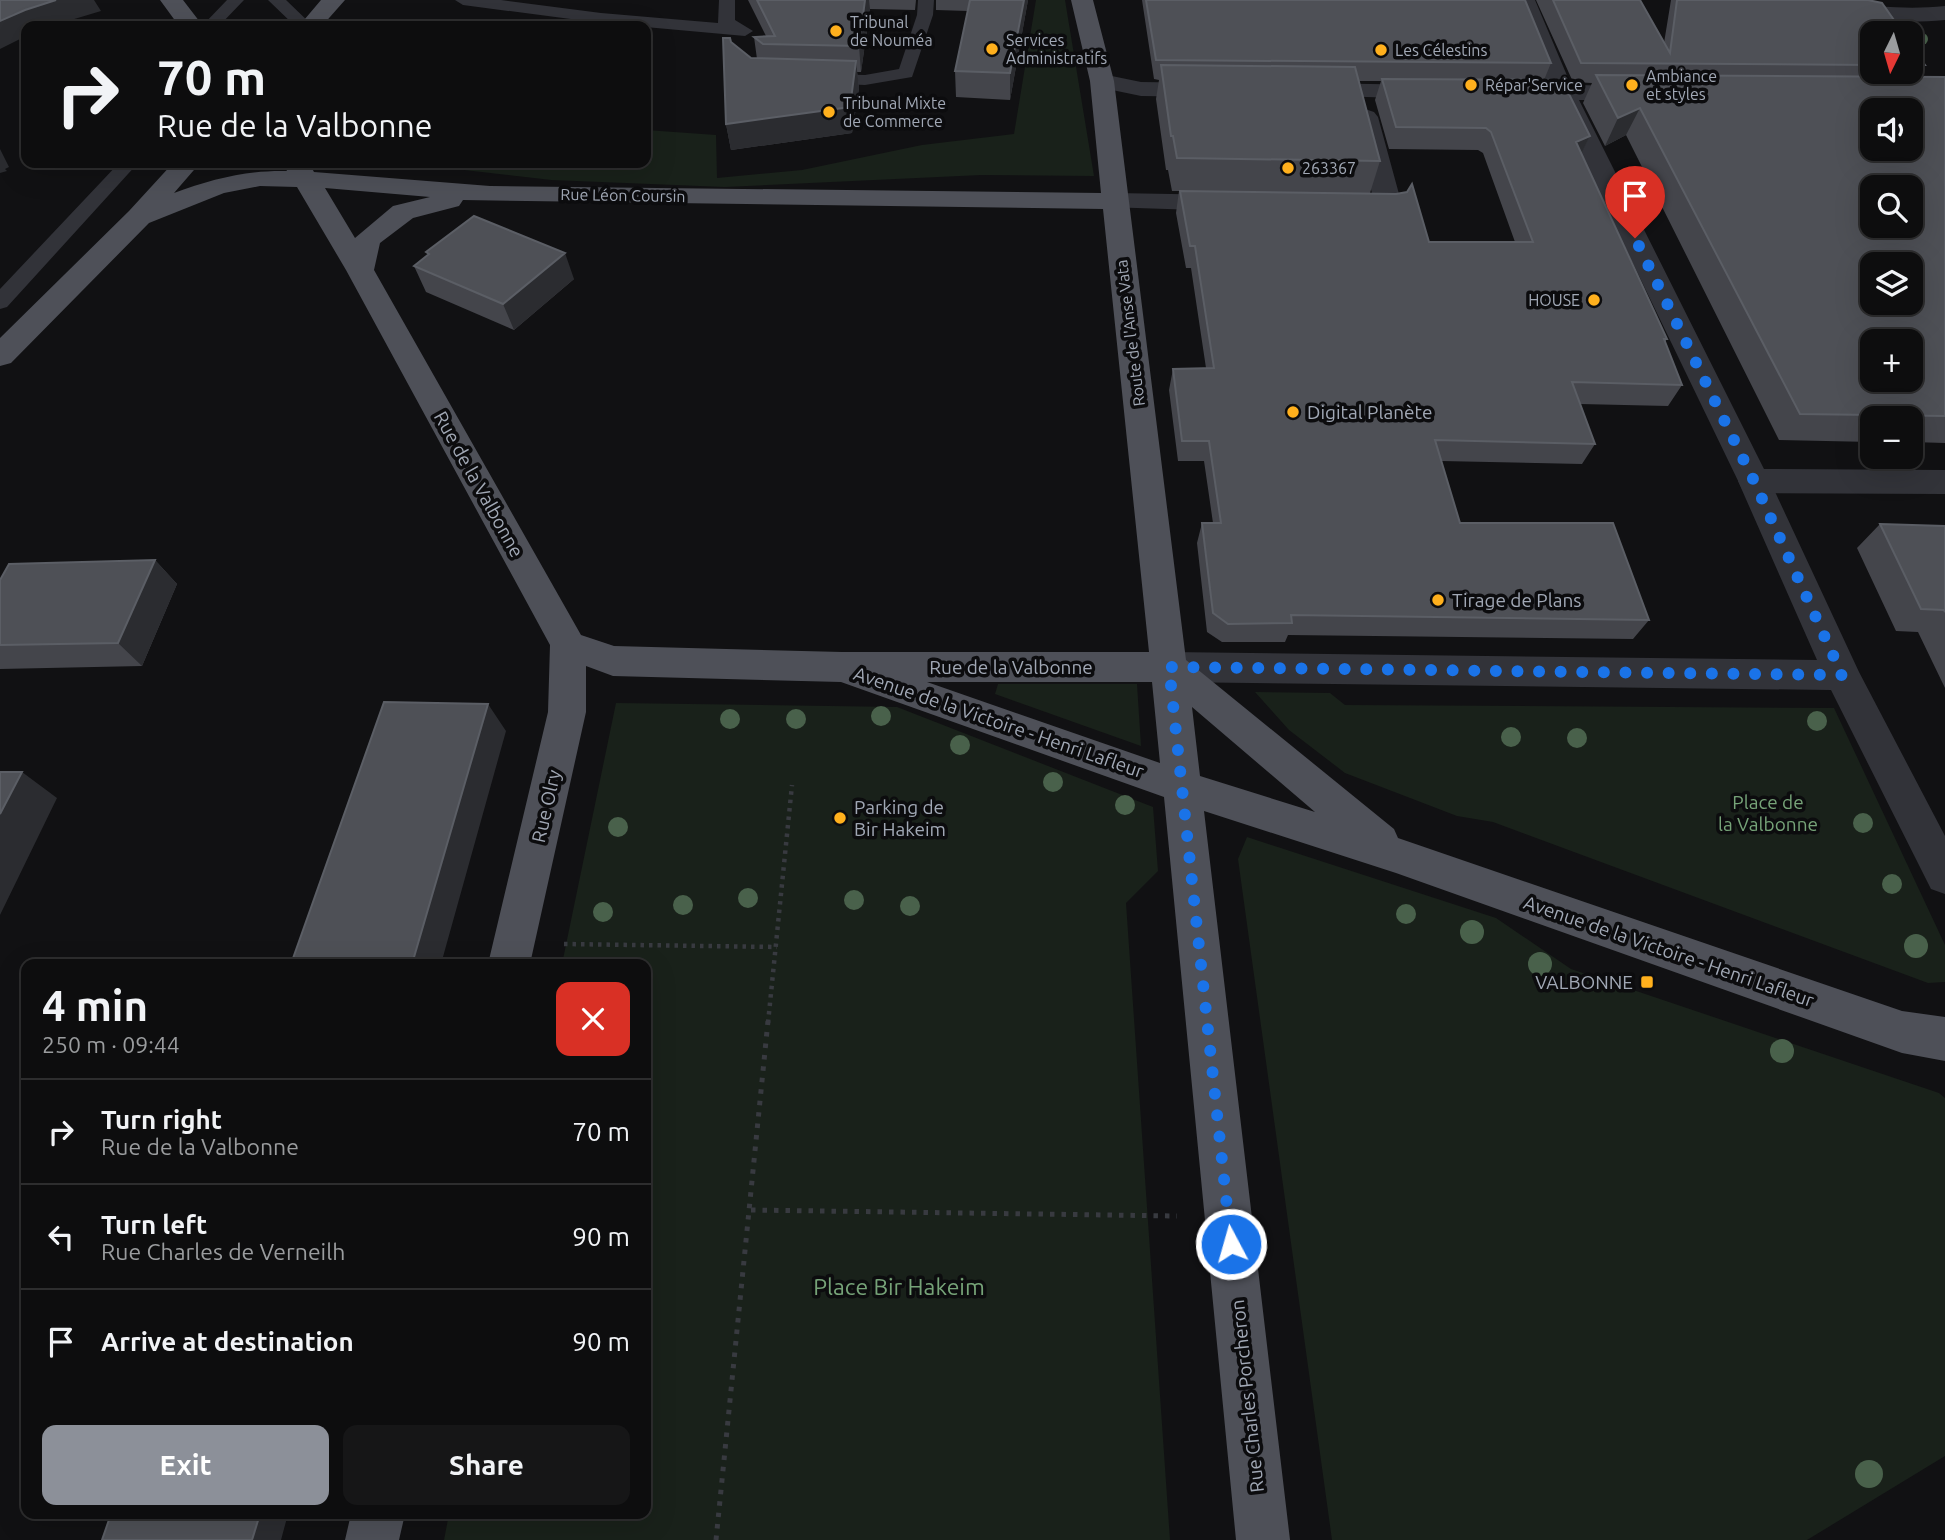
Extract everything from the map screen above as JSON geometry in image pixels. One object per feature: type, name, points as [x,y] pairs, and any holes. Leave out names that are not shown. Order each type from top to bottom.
[{"type":"main road","points":[[171,0],[187,21]]},
{"type":"main road","points":[[315,21],[334,0]]},
{"type":"main road","name":"Route de l'Anse Vata","points":[[1082,0],[1102,81],[1169,667]]},
{"type":"main road","points":[[0,356],[139,217],[183,168]]},
{"type":"main road","points":[[420,168],[490,194]]},
{"type":"main road","name":"Rue Léon Coursin","points":[[139,217],[217,186],[301,171],[490,194],[1115,201]]},
{"type":"main road","name":"Rue de la Valbonne","points":[[301,171],[360,270],[568,645],[613,661],[842,667],[1169,667]]},
{"type":"main road","points":[[360,270],[367,240],[404,212],[434,203],[490,194]]},
{"type":"main road","name":"Rue Olry","points":[[512,954],[567,712],[568,645]]},
{"type":"main road","name":"Avenue de la Victoire - Henri Lafleur","points":[[842,667],[1182,787],[1396,855],[1902,1032],[1945,1039]]},
{"type":"main road","name":"Rue Charles Porcheron","points":[[1169,667],[1263,1540]]},
{"type":"main road","name":"Avenue de la Victoire - Henri Lafleur","points":[[1169,667],[1396,855]]},
{"type":"main road","points":[[1902,1032],[1945,1066]]},
{"type":"main road","points":[[372,1540],[377,1519]]},
{"type":"street","points":[[1524,0],[1563,93],[1754,481],[1842,675],[1945,876]]},
{"type":"street","points":[[1794,0],[1850,12],[1882,15],[1945,13]]},
{"type":"street","points":[[1102,81],[1141,89],[1236,90]]},
{"type":"street","points":[[1290,90],[1454,92]]},
{"type":"street","points":[[1321,204],[1389,205],[1358,91]]},
{"type":"street","points":[[1495,92],[1659,93]]},
{"type":"street","points":[[1115,201],[1252,203]]},
{"type":"street","points":[[1754,481],[1945,482]]},
{"type":"street","name":"Rue de la Valbonne","points":[[1169,667],[1842,675]]},
{"type":"lane","points":[[214,21],[236,0]]},
{"type":"lane","points":[[276,0],[299,21]]},
{"type":"lane","points":[[463,0],[589,21]]},
{"type":"lane","points":[[727,0],[726,23],[745,31]]},
{"type":"lane","points":[[910,93],[906,73],[925,15],[926,0]]},
{"type":"lane","points":[[651,25],[745,31]]},
{"type":"lane","points":[[745,31],[746,54]]},
{"type":"lane","points":[[801,79],[865,80],[906,73]]},
{"type":"lane","points":[[0,302],[124,168]]},
{"type":"path","points":[[716,1540],[792,785]]},
{"type":"path","points":[[512,954],[777,947]]},
{"type":"path","points":[[751,1210],[1228,1217]]},
{"type":"green space","points":[[1036,0],[1065,0],[1094,176],[981,175],[725,187],[551,180],[447,168],[651,168],[651,130],[716,135],[717,178],[802,170],[922,145],[1014,134]]},
{"type":"green space","points":[[998,684],[1137,684],[1141,746],[995,694]]},
{"type":"green space","name":"Place de la Valbonne","points":[[1255,692],[1330,693],[1345,705],[1834,708],[1945,945],[1945,982],[1928,983],[1493,822],[1457,816],[1345,773],[1289,730]]},
{"type":"green space","name":"Place Bir Hakeim","points":[[616,703],[897,707],[1153,807],[1158,871],[1126,903],[1170,1540],[444,1540],[448,1519],[651,1519],[651,959],[563,959]]},
{"type":"green space","points":[[1247,837],[1496,918],[1571,969],[1939,1093],[1945,1098],[1945,1456],[1807,1540],[1332,1540],[1238,859]]},
{"type":"building","points":[[0,0],[56,0],[0,21]]},
{"type":"building","points":[[757,0],[865,0],[859,46],[763,44],[754,37],[775,36]]},
{"type":"building","name":"Services Administratifs","points":[[970,0],[1024,0],[1010,73],[955,71]]},
{"type":"building","points":[[1146,0],[1525,0],[1551,63],[1156,60]]},
{"type":"building","points":[[1553,0],[1640,0],[1670,53],[1677,0],[1868,0],[1882,3],[1895,21],[1860,21],[1860,65],[1581,63]]},
{"type":"building","points":[[723,38],[730,38],[731,42],[751,58],[856,61],[850,107],[726,124]]},
{"type":"building","points":[[1161,65],[1355,67],[1380,161],[1177,158],[1171,136]]},
{"type":"building","points":[[1596,75],[1860,77],[1860,84],[1923,84],[1923,77],[1945,77],[1945,416],[1923,416],[1923,406],[1860,406],[1860,415],[1800,414],[1640,108],[1618,118]]},
{"type":"building","points":[[1382,79],[1562,80],[1590,136],[1576,142],[1667,339],[1664,339],[1682,385],[1572,382],[1595,444],[1435,440],[1460,523],[1613,523],[1649,620],[1291,615],[1292,623],[1228,624],[1213,613],[1202,523],[1221,523],[1209,441],[1182,441],[1173,369],[1214,368],[1195,246],[1190,246],[1180,191],[1396,194],[1407,192],[1412,184],[1429,242],[1533,242],[1491,132],[1486,128],[1396,127]]},
{"type":"building","points":[[474,216],[565,253],[503,304],[414,266],[429,254],[426,252]]},
{"type":"building","points":[[1880,524],[1945,526],[1945,612],[1921,609]]},
{"type":"building","points":[[155,560],[118,643],[0,645],[0,580],[9,564]]},
{"type":"building","points":[[384,702],[488,704],[413,959],[293,959]]},
{"type":"building","points":[[0,772],[22,772],[0,814]]},
{"type":"building","points":[[109,1519],[258,1519],[252,1540],[102,1540]]},
{"type":"place","name":"Tribunal de Nouméa","points":[[836,31]]},
{"type":"place","name":"Services Administratifs","points":[[992,49]]},
{"type":"place","name":"Les Célestins","points":[[1381,50]]},
{"type":"place","name":"Répar'Service","points":[[1471,85]]},
{"type":"place","name":"Ambiance et styles","points":[[1632,85]]},
{"type":"place","name":"Tribunal Mixte de Commerce","points":[[829,112]]},
{"type":"place","name":"263367","points":[[1288,168]]},
{"type":"place","name":"HOUSE","points":[[1594,300]]},
{"type":"place","name":"Digital Planète","points":[[1293,412]]},
{"type":"place","name":"Tirage de Plans","points":[[1438,600]]},
{"type":"place","name":"Parking de Bir Hakeim","points":[[840,818]]},
{"type":"place","name":"VALBONNE","points":[[1647,982]]},
{"type":"route","points":[[1231,1244],[1169,667],[1842,675],[1754,481],[1635,238]]}]
